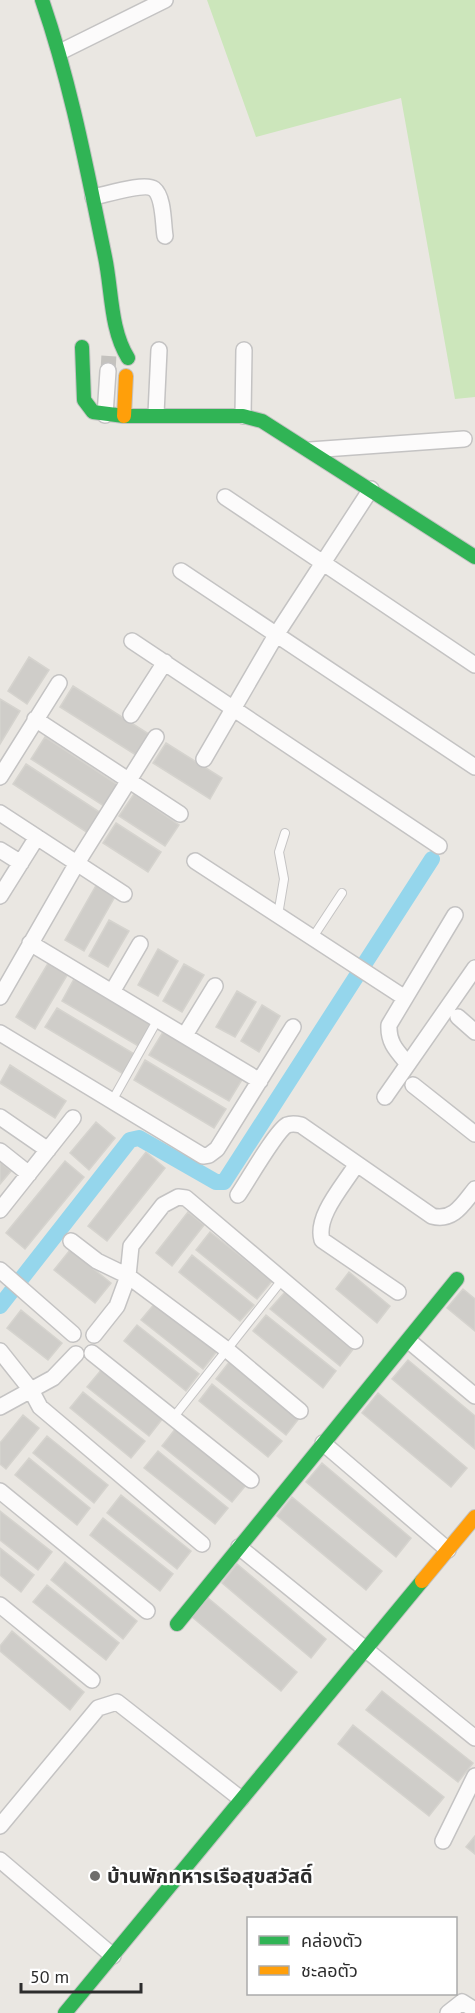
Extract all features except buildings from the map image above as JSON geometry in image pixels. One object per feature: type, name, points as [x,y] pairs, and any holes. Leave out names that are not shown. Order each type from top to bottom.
[{"type":"street","points":[[42,0],[60,52],[93,197],[115,311],[114,348],[128,358]]},
{"type":"street","points":[[60,52],[165,0]]},
{"type":"street","points":[[93,197],[145,186],[154,189],[158,195],[165,236]]},
{"type":"street","points":[[82,347],[84,400],[93,412],[124,416],[156,414],[243,416],[262,421],[475,557]]},
{"type":"street","points":[[156,414],[159,350]]},
{"type":"street","points":[[243,416],[244,350]]},
{"type":"street","points":[[105,415],[108,371]]},
{"type":"street","points":[[124,416],[126,376]]},
{"type":"street","points":[[310,450],[464,439]]},
{"type":"street","points":[[204,759],[276,635],[371,489]]},
{"type":"street","points":[[225,497],[475,665]]},
{"type":"street","points":[[181,571],[474,764]]},
{"type":"street","points":[[132,641],[439,846]]},
{"type":"street","points":[[131,714],[165,662]]},
{"type":"street","points":[[0,777],[59,683]]},
{"type":"street","points":[[35,719],[180,814]]},
{"type":"street","points":[[0,997],[77,862],[156,737]]},
{"type":"street","points":[[0,813],[124,894]]},
{"type":"street","points":[[0,896],[37,837]]},
{"type":"street","points":[[0,850],[21,863]]},
{"type":"street","points":[[195,861],[405,998]]},
{"type":"street","points":[[408,1064],[388,1038],[389,1025],[455,915]]},
{"type":"street","points":[[30,943],[260,1081]]},
{"type":"street","points":[[112,992],[140,944]]},
{"type":"street","points":[[386,1097],[475,968]]},
{"type":"street","points":[[185,1035],[215,986]]},
{"type":"street","points":[[458,1017],[475,1032]]},
{"type":"street","points":[[0,1033],[198,1154],[209,1155],[217,1149],[293,1027]]},
{"type":"street","points":[[413,1085],[475,1134]]},
{"type":"street","points":[[0,1117],[48,1150]]},
{"type":"street","points":[[0,1210],[73,1118]]},
{"type":"street","points":[[238,1195],[286,1126],[301,1125],[432,1216],[443,1219],[452,1215],[475,1189]]},
{"type":"street","points":[[0,1151],[29,1174]]},
{"type":"street","points":[[356,1165],[323,1219],[319,1230],[322,1240],[398,1292]]},
{"type":"street","points":[[94,1335],[117,1306],[128,1276],[131,1245],[163,1205],[178,1197],[186,1198],[355,1341]]},
{"type":"street","points":[[71,1241],[97,1261],[128,1276],[226,1349],[300,1411]]},
{"type":"street","points":[[0,1270],[73,1334]]},
{"type":"street","points":[[177,1624],[323,1443],[409,1341],[457,1279]]},
{"type":"street","points":[[73,1334],[86,1329],[94,1335],[97,1345],[92,1353],[86,1356],[76,1354]]},
{"type":"street","points":[[73,1334],[70,1343],[76,1354]]},
{"type":"street","points":[[409,1341],[475,1396]]},
{"type":"street","points":[[0,1351],[31,1390],[46,1414],[202,1544]]},
{"type":"street","points":[[92,1353],[251,1480]]},
{"type":"street","points":[[0,1407],[53,1378],[76,1354]]},
{"type":"street","points":[[323,1443],[448,1550]]},
{"type":"street","points":[[0,1491],[147,1611]]},
{"type":"street","points":[[65,2013],[475,1517]]},
{"type":"street","points":[[240,1547],[475,1738]]},
{"type":"street","points":[[0,1605],[92,1680]]},
{"type":"street","points":[[0,1826],[98,1708],[117,1702],[241,1799]]},
{"type":"street","points":[[443,1840],[469,1804],[475,1776]]},
{"type":"street","points":[[0,1860],[114,1956]]},
{"type":"street","points":[[448,2013],[462,2002],[475,2010]]},
{"type":"lane","points":[[278,915],[284,879],[279,852],[285,833]]},
{"type":"lane","points":[[313,937],[342,893]]},
{"type":"lane","points":[[112,1101],[158,1019]]},
{"type":"lane","points":[[173,1418],[282,1280]]},
{"type":"green space","points":[[207,0],[475,0],[475,397],[455,399],[401,98],[256,137]]},
{"type":"waterway","points":[[0,1306],[130,1140],[139,1138],[216,1182],[224,1182],[432,859]]},
{"type":"tunnel","points":[[108,371],[109,354]]},
{"type":"traffic: fast","points":[[42,0],[70,95],[105,257],[115,322],[122,347],[128,358]]},
{"type":"traffic: fast","points":[[82,347],[84,400],[93,412],[124,416],[243,416],[262,421],[475,557]]},
{"type":"traffic: fast","points":[[177,1624],[457,1279]]},
{"type":"traffic: fast","points":[[65,2013],[422,1581]]},
{"type":"traffic: slow","points":[[124,416],[126,376]]},
{"type":"traffic: slow","points":[[422,1581],[475,1517]]},
{"type":"place","name":"บ้านพักทหารเรือสุขสวัสดิ์","points":[[95,1876]]}]
